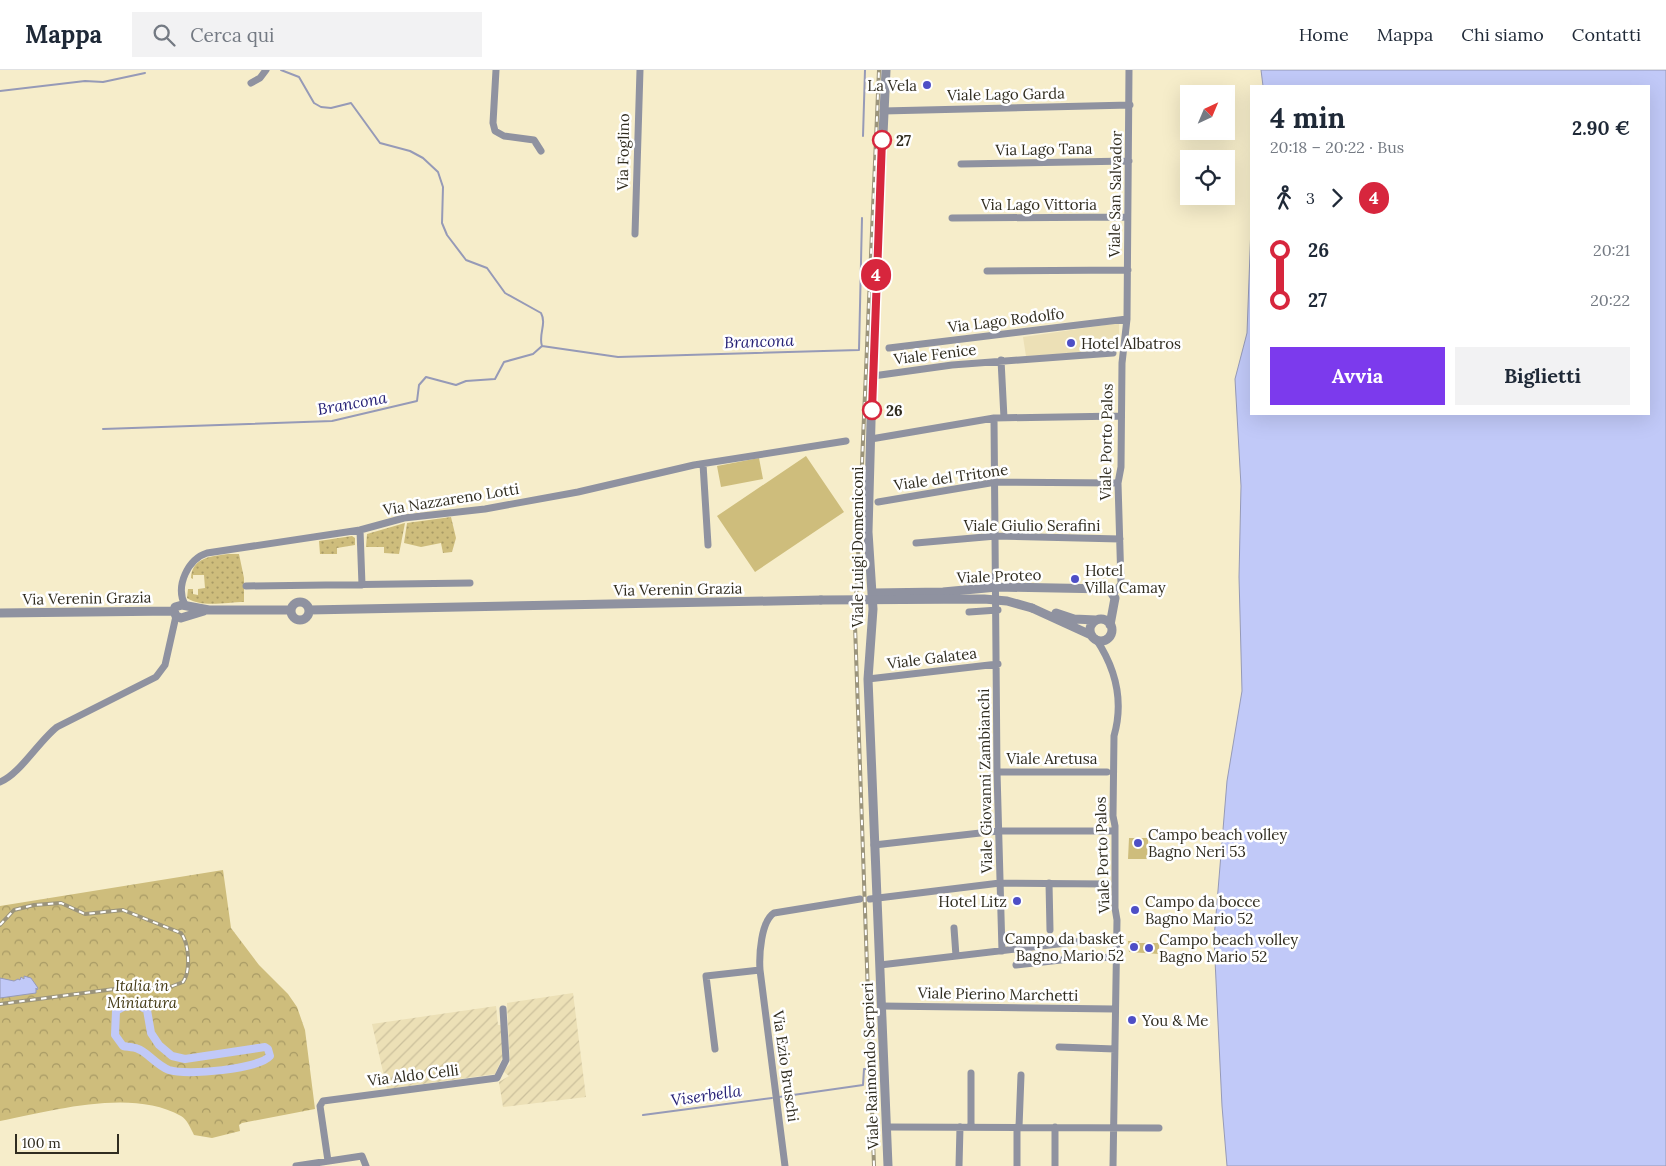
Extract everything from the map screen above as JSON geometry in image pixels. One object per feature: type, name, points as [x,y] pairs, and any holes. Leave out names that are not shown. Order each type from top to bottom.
[{"type":"street","points":[[251,83],[260,78],[266,70]]},
{"type":"street","points":[[496,70],[493,123],[495,131],[504,136],[534,140],[542,151]]},
{"type":"street","name":"Via Foglino","points":[[635,234],[640,70]]},
{"type":"street","name":"Viale Luigi Domeniconi","points":[[880,965],[874,898],[868,679],[873,593],[868,532],[886,70]]},
{"type":"street","name":"Viale San Salvador","points":[[1127,319],[1126,183],[1129,161],[1129,70]]},
{"type":"street","name":"Viale Lago Garda","points":[[883,111],[1130,105]]},
{"type":"street","name":"Via Lago Tana","points":[[961,164],[1129,161]]},
{"type":"street","name":"Via Lago Vittoria","points":[[952,218],[1127,217]]},
{"type":"street","points":[[987,271],[1128,270]]},
{"type":"street","name":"Via Lago Rodolfo","points":[[889,348],[1127,319]]},
{"type":"street","name":"Viale Porto Palos","points":[[1114,593],[1121,584],[1118,483],[1122,363],[1127,319]]},
{"type":"street","name":"Viale Fenice","points":[[873,376],[1001,360],[1113,353]]},
{"type":"street","points":[[1001,360],[1004,418]]},
{"type":"street","points":[[871,439],[994,418],[1121,416]]},
{"type":"street","name":"Viale Giovanni Zambianchi","points":[[994,418],[998,610],[997,772],[1002,951]]},
{"type":"street","name":"Via Nazzareno Lotti","points":[[182,588],[190,565],[199,555],[217,551],[360,530],[404,518],[485,509],[578,492],[702,464],[846,441]]},
{"type":"street","points":[[702,464],[708,545]]},
{"type":"street","name":"Viale del Tritone","points":[[878,502],[996,482],[1118,483]]},
{"type":"street","points":[[360,530],[362,585]]},
{"type":"street","name":"Viale Giulio Serafini","points":[[916,543],[996,536],[1120,538]]},
{"type":"street","points":[[246,586],[470,583]]},
{"type":"street","name":"Viale Proteo","points":[[873,593],[943,592],[997,587],[1109,588],[1114,593]]},
{"type":"street","points":[[182,588],[182,599],[186,605]]},
{"type":"street","points":[[0,782],[14,772],[46,736],[57,727],[156,677],[164,665],[175,611],[182,588]]},
{"type":"street","points":[[1114,593],[1114,603],[1110,625],[1111,631],[1108,637],[1102,640],[1094,637],[1091,625],[1114,603]]},
{"type":"street","name":"Via Verenin Grazia","points":[[309,610],[821,600],[984,599],[1007,601],[1074,619],[1097,620]]},
{"type":"street","name":"Via Verenin Grazia","points":[[300,602],[307,605],[309,610],[306,617],[299,620],[293,616],[290,610],[295,603],[300,602]]},
{"type":"street","name":"Via Verenin Grazia","points":[[0,613],[175,611],[186,605],[209,610],[290,610]]},
{"type":"street","name":"Via Verenin Grazia","points":[[175,611],[182,618],[209,610]]},
{"type":"street","points":[[968,612],[998,610]]},
{"type":"street","name":"Via Verenin Grazia","points":[[1046,612],[1094,637]]},
{"type":"street","points":[[1097,620],[1105,620],[1110,625]]},
{"type":"street","name":"Viale Porto Palos","points":[[1094,637],[1113,668],[1117,684],[1113,816],[1115,831],[1117,937],[1114,1009],[1113,1166]]},
{"type":"street","name":"Viale Galatea","points":[[868,679],[998,664]]},
{"type":"street","name":"Viale Aretusa","points":[[997,772],[1106,772]]},
{"type":"street","points":[[874,845],[998,831],[1115,831]]},
{"type":"street","points":[[874,898],[1000,883],[1107,884]]},
{"type":"street","points":[[1049,883],[1050,930]]},
{"type":"street","name":"Via Ezio Bruschi","points":[[785,1166],[760,970],[760,946],[770,916],[779,912],[860,899]]},
{"type":"street","points":[[954,928],[956,956]]},
{"type":"street","points":[[880,965],[1117,937]]},
{"type":"street","points":[[1016,965],[1070,959],[1117,957]]},
{"type":"street","name":"Viale Raimondo Serpieri","points":[[880,965],[888,1166]]},
{"type":"street","points":[[715,1049],[706,976],[760,970]]},
{"type":"street","name":"Viale Pierino Marchetti","points":[[882,1006],[1114,1009]]},
{"type":"street","name":"Via Aldo Celli","points":[[328,1161],[320,1106],[323,1101],[497,1078],[506,1060],[503,1009]]},
{"type":"street","points":[[1059,1048],[1115,1049]]},
{"type":"street","points":[[971,1073],[971,1127]]},
{"type":"street","points":[[1017,1166],[1021,1075]]},
{"type":"street","points":[[887,1127],[1159,1128]]},
{"type":"street","points":[[960,1127],[960,1166]]},
{"type":"street","points":[[1055,1127],[1055,1166]]},
{"type":"street","points":[[296,1166],[362,1156],[366,1166]]},
{"type":"shaded area","name":"Hotel Albatros","points":[[1119,323],[1119,350],[1026,356],[1023,337]]},
{"type":"shaded area","points":[[573,993],[586,1097],[503,1107],[499,1082],[509,1076],[503,1071],[510,1064],[507,1003]]},
{"type":"shaded area","points":[[496,1006],[498,1025],[501,1025],[503,1056],[495,1074],[387,1089],[372,1024]]},
{"type":"green space","points":[[806,456],[844,512],[755,572],[717,516]]},
{"type":"green space","points":[[759,458],[763,479],[721,487],[717,466]]},
{"type":"green space","points":[[451,517],[456,538],[452,552],[443,553],[441,543],[421,547],[404,543],[407,523]]},
{"type":"green space","points":[[405,523],[399,554],[384,553],[384,547],[366,547],[367,534]]},
{"type":"green space","points":[[352,536],[355,538],[355,545],[337,548],[337,554],[320,554],[319,541]]},
{"type":"green space","points":[[239,554],[244,578],[244,602],[207,604],[187,598],[188,589],[193,589],[193,594],[198,595],[198,589],[205,588],[204,575],[193,575],[193,579],[191,578],[195,566],[204,559]]},
{"type":"green space","points":[[1129,838],[1148,838],[1148,859],[1128,859]]},
{"type":"green space","name":"Italia in Miniatura","points":[[223,870],[231,928],[259,965],[288,994],[297,1007],[305,1030],[315,1109],[242,1123],[239,1125],[240,1131],[212,1138],[194,1135],[187,1122],[181,1116],[161,1108],[139,1104],[92,1104],[0,1121],[0,906]]},
{"type":"green space","name":"Campo beach volley Bagno Mario 52","points":[[1128,941],[1159,943],[1159,954],[1129,952]]},
{"type":"water","points":[[1261,70],[1666,70],[1666,1166],[1227,1166],[1222,1106],[1214,939],[1227,781],[1242,691],[1239,577],[1241,486],[1235,379],[1247,333],[1250,253],[1250,415],[1650,415],[1650,85],[1263,85]]},
{"type":"water","points":[[24,976],[31,978],[38,988],[37,990],[36,988],[36,993],[0,998],[0,978],[14,981],[20,980],[21,977],[24,979]]},
{"type":"waterway","name":"Brancona","points":[[281,70],[299,77],[314,103],[321,107],[331,108],[351,103],[380,143],[410,151],[423,158],[438,172],[443,187],[442,223],[447,235],[466,260],[487,268],[505,293],[541,313],[543,317],[542,346]]},
{"type":"waterway","points":[[863,136],[865,70]]},
{"type":"waterway","points":[[0,91],[85,81],[103,82],[145,73]]},
{"type":"waterway","name":"Brancona","points":[[542,346],[618,357],[859,350],[862,218]]},
{"type":"waterway","name":"Brancona","points":[[103,429],[332,421],[417,401],[419,385],[426,377],[456,385],[466,381],[495,379],[504,362],[533,354],[542,346]]},
{"type":"waterway","points":[[138,1005],[147,1010],[151,1033],[159,1045],[172,1056],[185,1059],[265,1047],[268,1049],[270,1056],[263,1061],[238,1068],[206,1072],[178,1072],[169,1070],[141,1050],[123,1046],[115,1035],[116,1011],[123,1007],[138,1005]]},
{"type":"waterway","name":"Viserbella","points":[[779,1097],[863,1085],[864,1069],[869,1069]]},
{"type":"waterway","name":"Viserbella","points":[[643,1115],[772,1098]]},
{"type":"railway","points":[[874,1166],[855,625],[879,70]]},
{"type":"railway","points":[[0,925],[14,910],[34,905],[61,903],[85,914],[123,910],[181,933],[186,943],[188,957],[186,977],[183,982],[165,989],[130,987],[0,1004]]},
{"type":"bus line","name":"4","points":[[872,410],[882,140]]},
{"type":"place","name":"La Vela","points":[[927,85]]},
{"type":"place","name":"27","points":[[882,140]]},
{"type":"place","name":"Hotel Albatros","points":[[1071,343]]},
{"type":"place","name":"26","points":[[872,410]]},
{"type":"place","name":"Hotel Villa Camay","points":[[1075,579]]},
{"type":"place","name":"Campo beach volley Bagno Neri 53","points":[[1138,843]]},
{"type":"place","name":"Hotel Litz","points":[[1017,901]]},
{"type":"place","name":"Campo da bocce Bagno Mario 52","points":[[1135,910]]},
{"type":"place","name":"Campo da basket Bagno Mario 52","points":[[1134,947]]},
{"type":"place","name":"Campo beach volley Bagno Mario 52","points":[[1149,948]]},
{"type":"place","name":"You & Me","points":[[1132,1020]]}]
